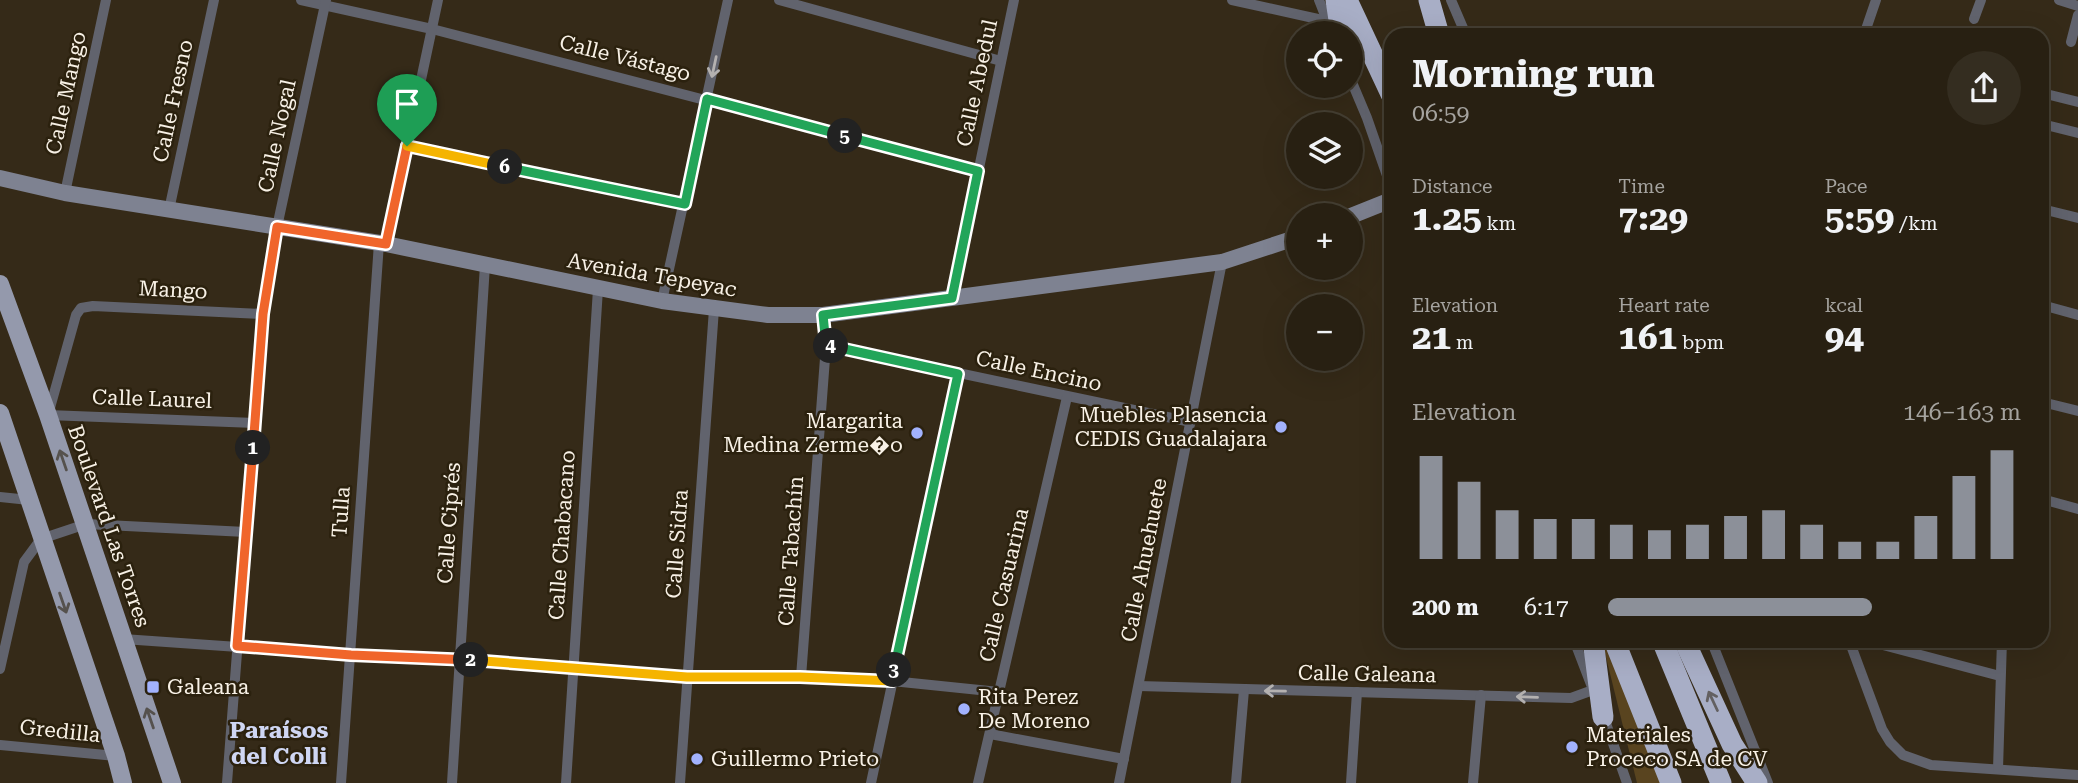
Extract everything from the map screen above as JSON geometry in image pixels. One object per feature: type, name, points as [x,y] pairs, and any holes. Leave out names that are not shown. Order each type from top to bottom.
[{"type":"highway","points":[[1334,21],[1336,0]]},
{"type":"highway","points":[[1347,0],[1384,79]]},
{"type":"highway","points":[[1429,0],[1437,28]]},
{"type":"highway","points":[[1594,648],[1603,717]]},
{"type":"highway","points":[[1617,648],[1671,783]]},
{"type":"highway","points":[[1665,648],[1721,783]]},
{"type":"highway","points":[[1688,648],[1732,744],[1757,783]]},
{"type":"main road","name":"Boulevard Las Torres","points":[[0,284],[86,524],[172,783]]},
{"type":"main road","points":[[0,413],[123,783]]},
{"type":"street","name":"Calle Mango","points":[[65,193],[106,0]]},
{"type":"street","name":"Calle Fresno","points":[[169,210],[214,0]]},
{"type":"street","name":"Calle Vástago","points":[[301,0],[326,3],[432,29],[978,171]]},
{"type":"street","name":"Tulla","points":[[341,783],[382,244],[407,146],[438,0]]},
{"type":"street","points":[[662,301],[728,0]]},
{"type":"street","points":[[779,0],[1001,61]]},
{"type":"street","name":"Calle Abedul","points":[[952,298],[1014,0]]},
{"type":"street","points":[[1232,0],[1311,21]]},
{"type":"street","points":[[1319,0],[1331,21]]},
{"type":"street","points":[[1451,0],[1463,28]]},
{"type":"street","points":[[1866,28],[1876,0]]},
{"type":"street","points":[[1974,19],[1981,0]]},
{"type":"street","points":[[2059,0],[2078,6]]},
{"type":"street","name":"Calle Nogal","points":[[228,783],[263,314],[277,227],[326,3]]},
{"type":"street","points":[[2071,43],[2078,15]]},
{"type":"street","points":[[2049,95],[2078,102]]},
{"type":"street","points":[[1359,98],[1384,167]]},
{"type":"street","points":[[2049,126],[2078,133]]},
{"type":"street","points":[[407,146],[685,204]]},
{"type":"street","name":"Avenida Tepeyac","points":[[0,178],[65,193],[382,244],[662,301],[768,315],[823,315],[1222,262],[1286,241]]},
{"type":"street","points":[[1363,211],[1384,203]]},
{"type":"street","points":[[2049,211],[2078,218]]},
{"type":"street","name":"Calle Ahuehuete","points":[[1119,783],[1222,262]]},
{"type":"street","name":"Calle Ciprés","points":[[452,783],[485,265]]},
{"type":"street","name":"Calle Chabacano","points":[[566,783],[597,289]]},
{"type":"street","name":"Mango","points":[[48,415],[76,315],[81,308],[93,306],[263,314]]},
{"type":"street","points":[[2049,307],[2078,315]]},
{"type":"street","name":"Calle Sidra","points":[[680,783],[714,309]]},
{"type":"street","points":[[823,315],[826,345]]},
{"type":"street","name":"Calle Encino","points":[[826,345],[1191,422]]},
{"type":"street","name":"Calle Tabachín","points":[[800,677],[826,345]]},
{"type":"street","points":[[872,783],[958,374]]},
{"type":"street","name":"Calle Casuarina","points":[[978,783],[1067,397]]},
{"type":"street","points":[[2049,404],[2078,411]]},
{"type":"street","name":"Calle Laurel","points":[[48,415],[254,423]]},
{"type":"street","points":[[0,497],[29,500]]},
{"type":"street","points":[[2049,501],[2078,509]]},
{"type":"street","points":[[0,669],[24,562],[41,539],[86,524],[246,532]]},
{"type":"street","points":[[0,610],[12,611]]},
{"type":"street","points":[[123,639],[351,655],[460,659],[687,677],[800,677],[892,681],[999,692]]},
{"type":"street","points":[[1577,648],[1627,783]]},
{"type":"street","points":[[1714,648],[1768,783]]},
{"type":"street","points":[[1852,648],[1882,729],[1903,755],[1931,765],[2078,775]]},
{"type":"street","points":[[1894,648],[2000,676]]},
{"type":"street","points":[[1998,769],[2002,648]]},
{"type":"street","name":"Calle Galeana","points":[[1139,686],[1571,698],[1593,690]]},
{"type":"street","points":[[1236,783],[1244,690]]},
{"type":"street","points":[[1351,783],[1357,692]]},
{"type":"street","points":[[1473,783],[1481,695]]},
{"type":"street","points":[[990,734],[1124,759]]},
{"type":"street","name":"Gredilla","points":[[0,744],[116,756]]},
{"type":"shaded area","points":[[1604,648],[1609,648],[1661,783],[1637,783]]},
{"type":"place","name":"Muebles Plasencia CEDIS Guadalajara","points":[[1281,427]]},
{"type":"place","name":"Margarita Medina Zerme�o","points":[[917,433]]},
{"type":"place","name":"Galeana","points":[[153,687]]},
{"type":"place","name":"Rita Perez De Moreno","points":[[964,709]]},
{"type":"place","name":"Materiales Proceco SA de CV","points":[[1572,747]]},
{"type":"place","name":"Guillermo Prieto","points":[[697,759]]},
{"type":"district","name":"Paraísos del Colli","points":[[279,743]]},
{"type":"route","points":[[707,99],[978,171],[952,298],[823,315],[826,345],[958,374],[892,681],[800,677],[687,677],[460,659],[351,655],[237,646],[263,314],[277,227],[386,244],[407,146],[685,204],[707,99]]}]
